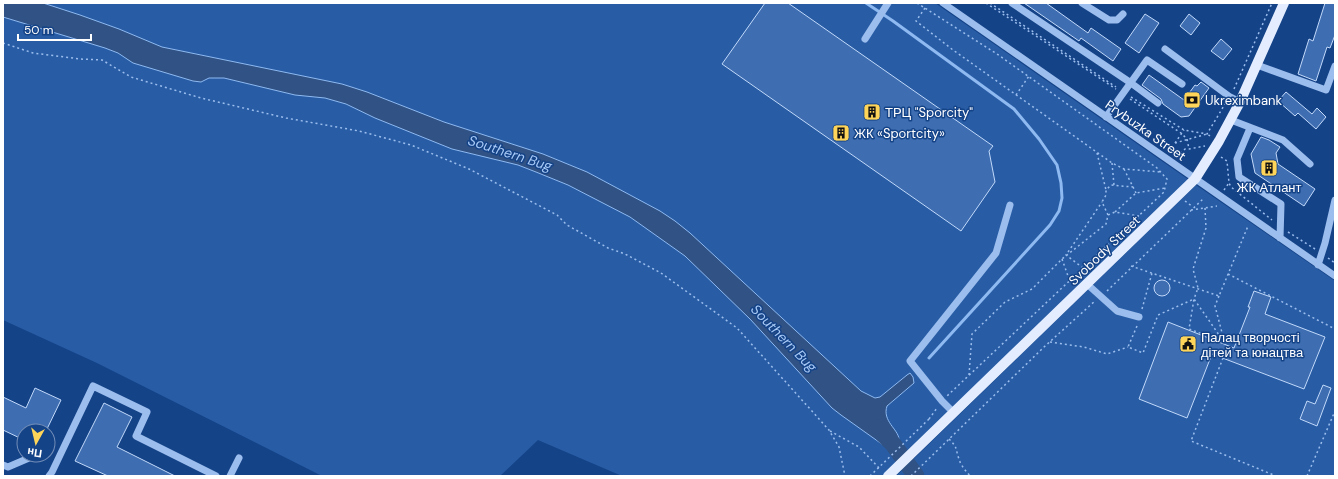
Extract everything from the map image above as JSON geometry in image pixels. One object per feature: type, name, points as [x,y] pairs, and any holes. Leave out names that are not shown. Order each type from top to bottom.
[{"type":"main road","name":"Svobody Street","points":[[885,473],[954,413],[1195,179],[1231,120],[1284,3]]},
{"type":"street","points":[[865,39],[888,3]]},
{"type":"street","name":"Prybuzka Street","points":[[945,3],[1335,276]]},
{"type":"street","points":[[1012,3],[1131,83],[1158,103]]},
{"type":"street","points":[[1082,3],[1108,20],[1117,20],[1123,14]]},
{"type":"street","points":[[1165,49],[1230,97],[1240,102]]},
{"type":"street","points":[[1106,117],[1147,60],[1182,84]]},
{"type":"street","points":[[1257,65],[1326,90],[1335,66]]},
{"type":"street","points":[[1231,120],[1283,140],[1310,164]]},
{"type":"street","points":[[1250,128],[1237,159],[1239,177],[1281,204],[1280,238]]},
{"type":"street","points":[[1318,264],[1325,243],[1335,200]]},
{"type":"street","points":[[954,413],[942,401],[910,360],[996,253],[1010,205]]},
{"type":"street","points":[[1088,284],[1117,311],[1139,317]]},
{"type":"street","points":[[49,476],[93,386],[147,412],[136,436],[216,476]]},
{"type":"street","points":[[230,476],[239,458]]},
{"type":"street","points":[[3,465],[8,467],[17,463]]},
{"type":"path","points":[[870,476],[929,419],[942,401],[1164,192],[1167,179],[1157,168],[997,54],[917,3]]},
{"type":"path","points":[[986,3],[1181,133],[1187,140],[1189,149],[1204,145]]},
{"type":"path","points":[[925,8],[916,21],[953,50],[1097,153],[1112,163],[1124,168],[1161,172]]},
{"type":"path","points":[[3,43],[33,53],[80,59],[102,60],[131,76],[201,98],[286,118],[359,131],[411,146],[469,168],[557,215],[567,225],[608,248],[626,254],[661,273],[737,328],[829,430],[839,447],[845,476]]},
{"type":"path","points":[[1016,95],[1028,76]]},
{"type":"path","points":[[1184,130],[1175,143],[1207,134],[1210,136]]},
{"type":"path","points":[[1066,255],[1106,195],[1097,153]]},
{"type":"path","points":[[1227,161],[1229,183]]},
{"type":"path","points":[[1112,163],[1114,185]]},
{"type":"path","points":[[1124,168],[1136,193]]},
{"type":"path","points":[[1106,190],[1111,185],[1133,187]]},
{"type":"path","points":[[1108,215],[1115,212],[1136,193],[1165,188]]},
{"type":"path","points":[[911,476],[1050,342],[1101,296],[1203,199]]},
{"type":"path","points":[[969,375],[972,334],[1005,302],[1032,289],[1066,255],[1106,224],[1108,215],[1102,202]]},
{"type":"path","points":[[1190,210],[1217,206]]},
{"type":"path","points":[[1205,208],[1206,228],[1193,269],[1198,288],[1194,299],[1189,329],[1224,343]]},
{"type":"path","points":[[1115,212],[1138,216]]},
{"type":"path","points":[[1224,343],[1215,306],[1248,226]]},
{"type":"path","points":[[1066,255],[1083,268]]},
{"type":"path","points":[[1062,259],[1068,276]]},
{"type":"path","points":[[1131,266],[1219,296]]},
{"type":"path","points":[[1139,317],[1152,273]]},
{"type":"path","points":[[1228,274],[1335,329]]},
{"type":"path","points":[[1194,299],[1224,343]]},
{"type":"path","points":[[1050,342],[1084,347],[1107,354],[1128,347],[1143,353],[1158,315],[1194,299]]},
{"type":"path","points":[[1128,347],[1135,330]]},
{"type":"path","points":[[1223,358],[1191,441],[1276,476]]},
{"type":"path","points":[[1307,476],[1335,411]]},
{"type":"path","points":[[829,430],[859,447],[885,473]]},
{"type":"path","points":[[949,439],[958,450],[959,459],[965,471],[970,476]]},
{"type":"shaded area","points":[[3,3],[935,3],[1189,180],[883,476],[622,476],[538,440],[500,476],[322,476],[97,363],[3,320]]},
{"type":"shaded area","points":[[1196,185],[1335,281],[1335,476],[896,476]]},
{"type":"water","points":[[3,3],[43,3],[119,29],[162,47],[342,84],[367,92],[444,122],[543,154],[587,172],[660,211],[675,221],[690,233],[861,391],[875,398],[880,397],[910,373],[913,377],[914,383],[887,406],[886,411],[888,420],[899,439],[889,448],[886,447],[841,415],[832,408],[750,319],[685,256],[630,217],[568,185],[518,165],[452,149],[375,118],[346,104],[325,98],[295,95],[224,78],[209,78],[201,82],[193,81],[133,63],[118,53],[105,48],[3,17]]},
{"type":"building","name":"ТРЦ \"Sporcity\"","points":[[765,3],[788,3],[993,146],[989,151],[995,182],[961,231],[722,64]]},
{"type":"building","points":[[1024,3],[1046,3],[1088,33],[1091,28],[1121,49],[1113,61],[1081,38],[1079,41]]},
{"type":"building","points":[[1325,3],[1335,3],[1335,35],[1330,48],[1327,47],[1316,81],[1298,74],[1309,39],[1313,41]]},
{"type":"building","points":[[1145,14],[1159,23],[1139,53],[1125,43]]},
{"type":"building","points":[[1189,14],[1200,23],[1191,35],[1180,26]]},
{"type":"building","points":[[1221,39],[1232,49],[1223,60],[1211,51]]},
{"type":"building","points":[[1149,75],[1184,100],[1195,85],[1197,86],[1201,82],[1209,88],[1189,116],[1181,117],[1163,104],[1161,99],[1142,85]]},
{"type":"building","points":[[1286,92],[1312,114],[1317,108],[1326,117],[1316,129],[1298,113],[1295,116],[1278,101]]},
{"type":"building","name":"ЖК Атлант","points":[[1261,137],[1280,147],[1276,153],[1278,164],[1315,189],[1304,206],[1255,173],[1251,154]]},
{"type":"building","points":[[1159,280],[1165,280],[1170,285],[1168,294],[1165,296],[1159,296],[1154,291],[1154,285]]},
{"type":"building","points":[[1254,291],[1271,297],[1265,314],[1325,337],[1304,389],[1212,354],[1187,418],[1139,399],[1168,322],[1234,348],[1250,307],[1248,307]]},
{"type":"building","points":[[1323,385],[1331,388],[1317,426],[1300,419],[1307,401],[1315,404]]},
{"type":"building","points":[[35,388],[61,400],[50,423],[16,423],[16,436],[3,430],[3,397],[26,408]]},
{"type":"building","points":[[104,403],[132,417],[117,447],[175,476],[108,476],[75,461]]},
{"type":"waterway","points":[[866,3],[1014,109],[1039,139],[1057,165],[1061,183],[1062,198],[1059,211],[1050,225],[929,358]]},
{"type":"waterway","name":"Southern Bug","points":[[877,428],[893,444],[916,476]]},
{"type":"place","name":"Ukreximbank","points":[[1192,100]]},
{"type":"place","name":"ТРЦ \"Sporcity\"","points":[[872,112]]},
{"type":"place","name":"ЖК «Sportcity»","points":[[841,133]]},
{"type":"place","name":"ЖК Атлант","points":[[1269,168]]},
{"type":"place","name":"Палац творчості дітей та юнацтва","points":[[1188,344]]}]
